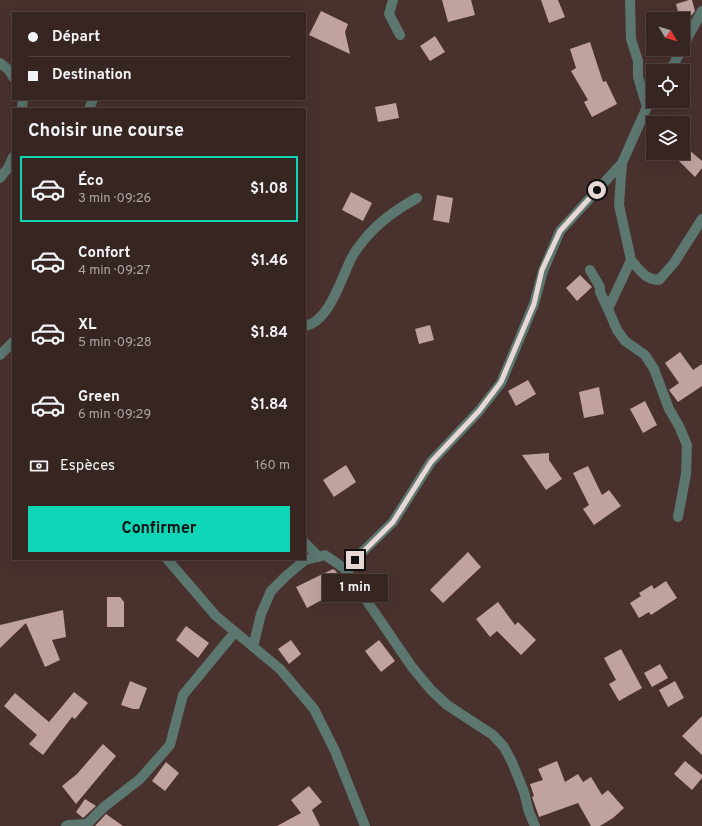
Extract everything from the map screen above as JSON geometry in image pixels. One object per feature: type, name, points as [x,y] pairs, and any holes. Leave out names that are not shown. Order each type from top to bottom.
[{"type":"street","points":[[393,0],[389,14],[400,35]]},
{"type":"street","points":[[630,0],[631,38],[638,61],[638,77],[646,94]]},
{"type":"street","points":[[690,33],[702,11]]},
{"type":"street","points":[[0,63],[9,70],[12,75]]},
{"type":"street","points":[[345,570],[393,522],[431,462],[479,411],[501,382],[534,304],[542,270],[560,231],[622,163],[648,108]]},
{"type":"street","points":[[0,178],[8,168],[12,159]]},
{"type":"street","points":[[622,163],[619,205],[631,260],[650,280],[659,280],[674,263],[702,219]]},
{"type":"street","points":[[306,326],[315,322],[326,311],[353,255],[365,239],[396,210],[417,198]]},
{"type":"street","points":[[608,309],[631,260]]},
{"type":"street","points":[[590,270],[600,286],[600,292],[617,330],[625,341],[645,355],[654,369],[669,409],[679,426],[687,445],[686,474],[678,517]]},
{"type":"street","points":[[0,355],[12,343]]},
{"type":"street","points":[[306,544],[319,557]]},
{"type":"street","points":[[306,560],[325,555],[345,570],[412,667],[431,690],[447,704],[493,735],[504,747],[512,762],[524,792],[528,812],[535,826]]},
{"type":"street","points":[[168,560],[216,616],[280,669],[314,709],[336,751],[365,826]]},
{"type":"street","points":[[253,647],[261,614],[271,591],[305,560]]},
{"type":"street","points":[[66,826],[68,824],[87,824],[104,807],[140,779],[170,745],[183,695],[235,632]]},
{"type":"building","points":[[442,0],[471,0],[475,15],[448,22]]},
{"type":"building","points":[[541,0],[558,0],[565,17],[549,23]]},
{"type":"building","points":[[692,0],[695,11],[690,16],[690,12],[678,12],[676,4]]},
{"type":"building","points":[[321,11],[348,24],[345,32],[350,54],[309,35]]},
{"type":"building","points":[[435,36],[445,52],[430,61],[420,46]]},
{"type":"building","points":[[590,42],[603,82],[606,81],[617,104],[592,117],[584,102],[588,100],[571,71],[576,68],[570,49]]},
{"type":"building","points":[[396,103],[399,118],[378,122],[375,107]]},
{"type":"building","points":[[690,151],[702,161],[702,168],[695,177],[678,160],[690,160]]},
{"type":"building","points":[[351,192],[372,203],[363,221],[342,210]]},
{"type":"building","points":[[437,195],[453,198],[449,223],[433,220]]},
{"type":"building","points":[[580,275],[592,287],[577,301],[566,288]]},
{"type":"building","points":[[430,325],[434,340],[419,344],[415,329]]},
{"type":"building","points":[[680,352],[693,370],[702,364],[702,386],[678,402],[669,390],[679,383],[665,363]]},
{"type":"building","points":[[528,380],[536,394],[516,406],[508,391]]},
{"type":"building","points":[[599,387],[604,414],[584,418],[579,392]]},
{"type":"building","points":[[645,401],[657,425],[643,433],[630,409]]},
{"type":"building","points":[[549,453],[549,460],[562,479],[546,490],[522,455]]},
{"type":"building","points":[[346,465],[356,482],[334,497],[323,480]]},
{"type":"building","points":[[588,466],[602,495],[609,490],[621,506],[594,525],[583,509],[589,505],[573,473]]},
{"type":"building","points":[[468,552],[481,567],[443,603],[430,590]]},
{"type":"building","points":[[333,569],[336,571],[345,589],[307,608],[296,587]]},
{"type":"building","points":[[666,581],[677,598],[651,615],[649,612],[639,618],[630,603],[641,596],[639,593],[652,585],[654,589]]},
{"type":"building","points":[[107,597],[120,597],[124,602],[124,627],[107,627]]},
{"type":"building","points":[[498,602],[515,625],[518,622],[536,640],[521,655],[497,631],[490,637],[476,619]]},
{"type":"building","points":[[63,610],[66,637],[52,640],[60,660],[45,667],[26,623],[0,648],[0,625]]},
{"type":"building","points":[[186,626],[209,643],[198,658],[176,640]]},
{"type":"building","points":[[291,640],[301,654],[289,664],[278,649]]},
{"type":"building","points":[[379,640],[395,661],[381,672],[365,651]]},
{"type":"building","points":[[621,649],[642,688],[619,701],[609,684],[616,680],[604,658]]},
{"type":"building","points":[[660,664],[668,678],[652,687],[644,673]]},
{"type":"building","points":[[130,681],[147,688],[139,709],[133,709],[121,705]]},
{"type":"building","points":[[675,681],[684,698],[668,707],[659,690]]},
{"type":"building","points":[[74,692],[88,703],[75,719],[72,717],[43,755],[29,744],[37,735],[4,706],[15,693],[49,722]]},
{"type":"building","points":[[702,716],[702,755],[682,736]]},
{"type":"building","points":[[103,744],[116,756],[76,804],[62,786],[77,774]]},
{"type":"building","points":[[557,761],[565,782],[578,774],[583,782],[591,777],[602,795],[608,790],[624,808],[613,818],[600,826],[591,826],[578,803],[539,817],[532,797],[534,796],[530,784],[543,780],[538,769]]},
{"type":"building","points":[[685,761],[702,775],[702,778],[692,790],[674,774]]},
{"type":"building","points":[[166,762],[179,773],[165,791],[152,781]]},
{"type":"building","points":[[309,786],[322,802],[312,810],[320,826],[277,826],[301,813],[291,800]]},
{"type":"building","points":[[85,799],[96,806],[83,818],[76,812]]},
{"type":"building","points":[[106,814],[123,826],[95,826]]},
{"type":"route","points":[[355,560],[393,522],[431,462],[479,411],[501,382],[534,304],[542,270],[560,231],[597,190]]}]
